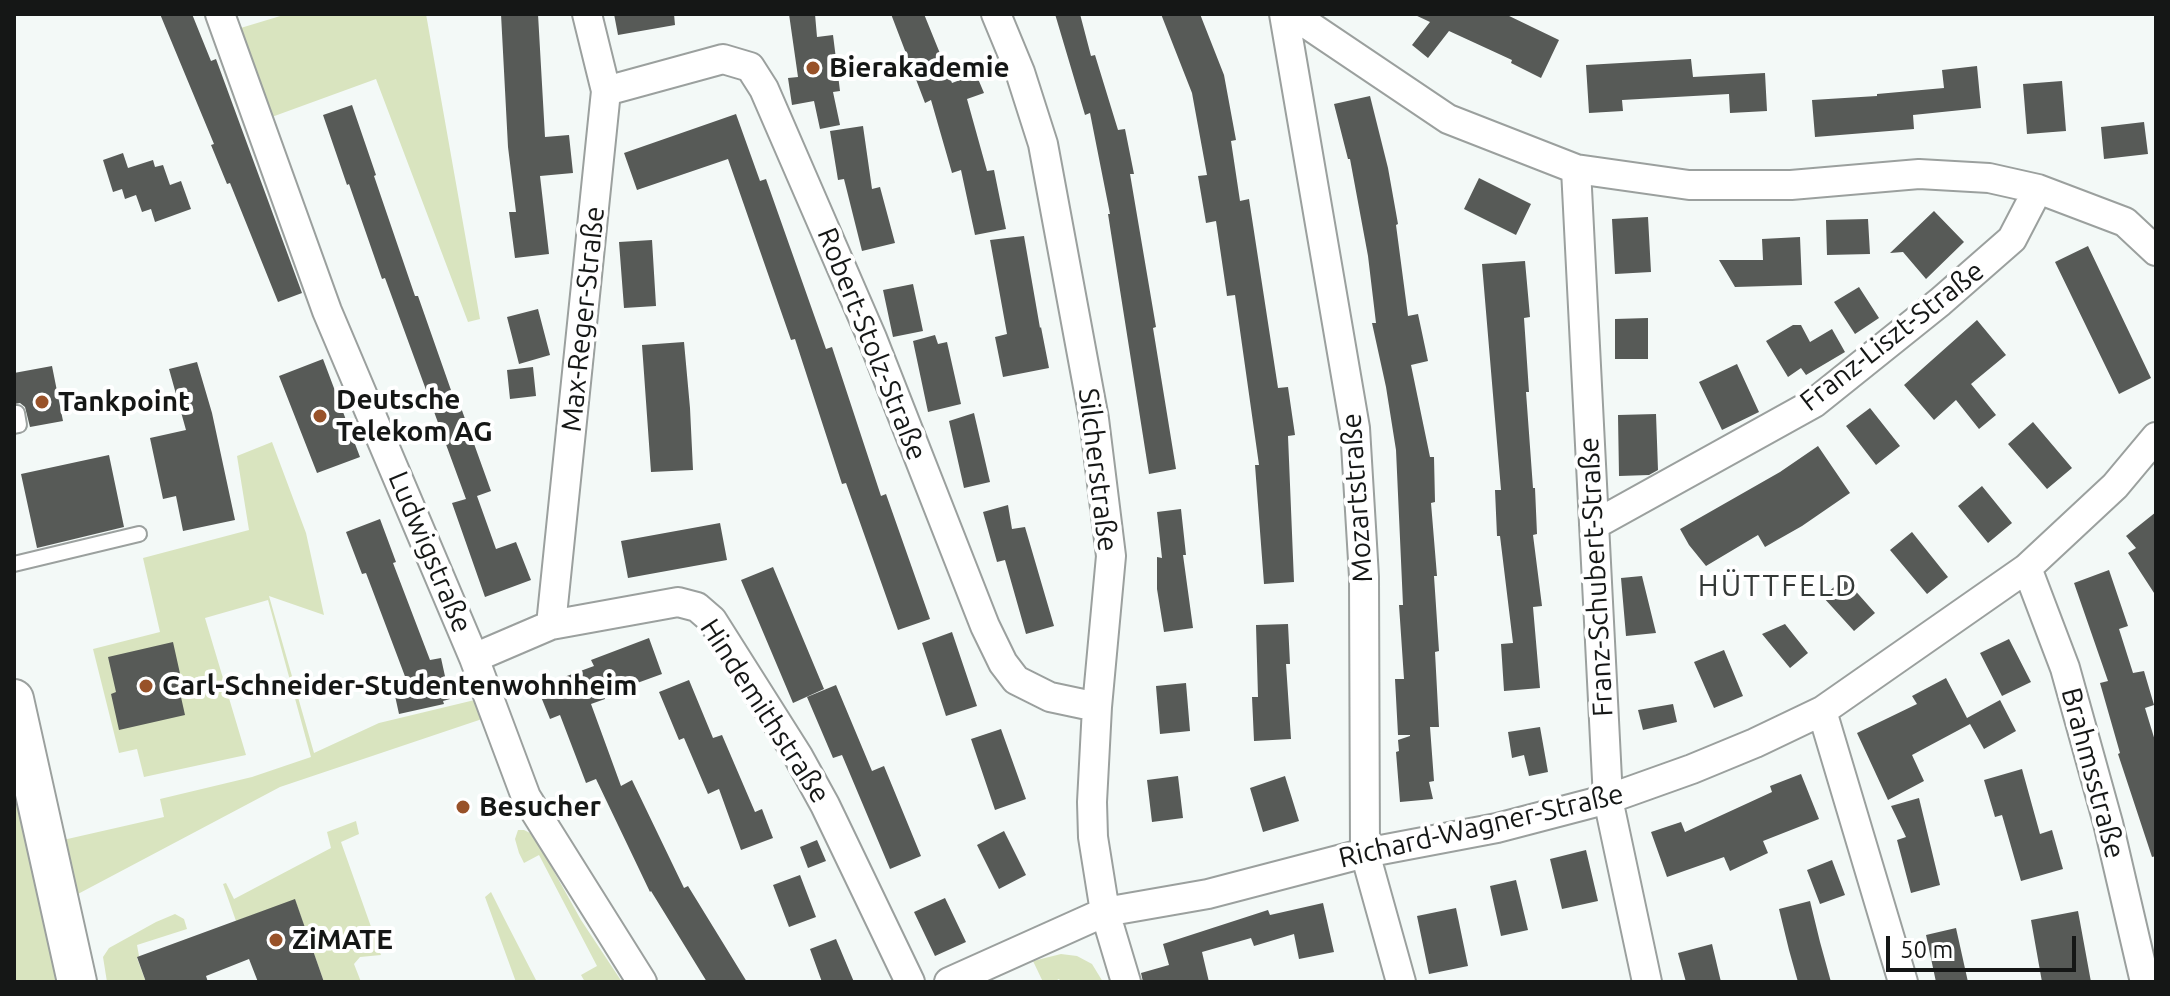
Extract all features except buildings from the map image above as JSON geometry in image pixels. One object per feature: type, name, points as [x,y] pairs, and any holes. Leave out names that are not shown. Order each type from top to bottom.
[{"type":"main road","points":[[14,699],[77,982]]},
{"type":"street","name":"Ludwigstraße","points":[[220,14],[327,311],[474,658],[526,797],[642,982]]},
{"type":"street","name":"Max-Reger-Straße","points":[[551,625],[606,91],[587,14]]},
{"type":"street","name":"Silcherstraße","points":[[996,14],[1020,72],[1043,144],[1094,419],[1111,556],[1097,707],[1093,837],[1105,912],[1126,982]]},
{"type":"street","name":"Mozartstraße","points":[[1284,14],[1355,428],[1364,577],[1365,853],[1401,982]]},
{"type":"street","points":[[1292,14],[1448,119],[1576,169],[1689,185],[1791,185],[1919,174],[1989,178],[2038,189],[2125,222],[2156,251]]},
{"type":"street","name":"Robert-Stolz-Straße","points":[[606,91],[723,59],[750,67],[764,89],[872,338],[985,626],[1003,663],[1016,680],[1050,697],[1097,707]]},
{"type":"street","name":"Franz-Schubert-Straße","points":[[1576,169],[1608,799],[1647,982]]},
{"type":"street","name":"Franz-Liszt-Straße","points":[[1594,525],[1814,403],[1940,302],[2012,239],[2038,189]]},
{"type":"street","name":"Richard-Wagner-Straße","points":[[949,982],[1105,912],[1208,894],[1365,853],[1497,828],[1608,799],[1717,759],[1822,711],[2027,568],[2115,486],[2156,437]]},
{"type":"street","name":"Brahmsstraße","points":[[2027,568],[2069,682],[2108,823],[2145,982]]},
{"type":"street","name":"Hindemithstraße","points":[[474,658],[551,625],[678,602],[697,607],[712,620],[798,756],[825,805],[910,982]]},
{"type":"street","points":[[1822,711],[1903,982]]},
{"type":"lane","points":[[14,564],[139,534]]},
{"type":"green space","points":[[287,14],[426,14],[480,319],[468,322],[376,79],[269,118],[234,30]]},
{"type":"green space","points":[[272,442],[306,533],[324,615],[269,596],[314,753],[379,723],[483,698],[491,716],[280,787],[76,895],[63,840],[164,817],[160,799],[252,777],[311,757],[268,600],[205,618],[246,755],[144,777],[137,749],[119,753],[93,649],[160,632],[143,558],[249,530],[237,456]]},
{"type":"green space","points":[[14,732],[70,982],[14,982]]},
{"type":"green space","points":[[356,821],[359,834],[341,842],[381,955],[360,957],[354,964],[361,982],[324,982],[295,900],[236,921],[223,884],[226,883],[234,899],[331,848],[327,832]]},
{"type":"green space","points":[[518,830],[532,834],[537,841],[581,920],[622,982],[585,982],[581,975],[597,966],[539,855],[524,863],[515,839]]},
{"type":"green space","points":[[491,892],[537,982],[516,982],[485,897]]},
{"type":"green space","points":[[175,914],[184,919],[187,929],[137,945],[137,958],[146,982],[107,982],[103,957],[109,948]]},
{"type":"green space","points":[[1061,954],[1077,956],[1092,964],[1103,982],[1061,982],[1059,979],[1043,982],[1033,961]]},
{"type":"place","name":"Bierakademie","points":[[813,68]]},
{"type":"place","name":"Tankpoint","points":[[42,402]]},
{"type":"place","name":"Deutsche Telekom AG","points":[[320,416]]},
{"type":"place","name":"Carl-Schneider-Studentenwohnheim","points":[[146,686]]},
{"type":"place","name":"Besucher","points":[[463,807]]},
{"type":"place","name":"ZiMATE","points":[[276,940]]},
{"type":"district","name":"HÜTTFELD","points":[[1778,586]]}]
